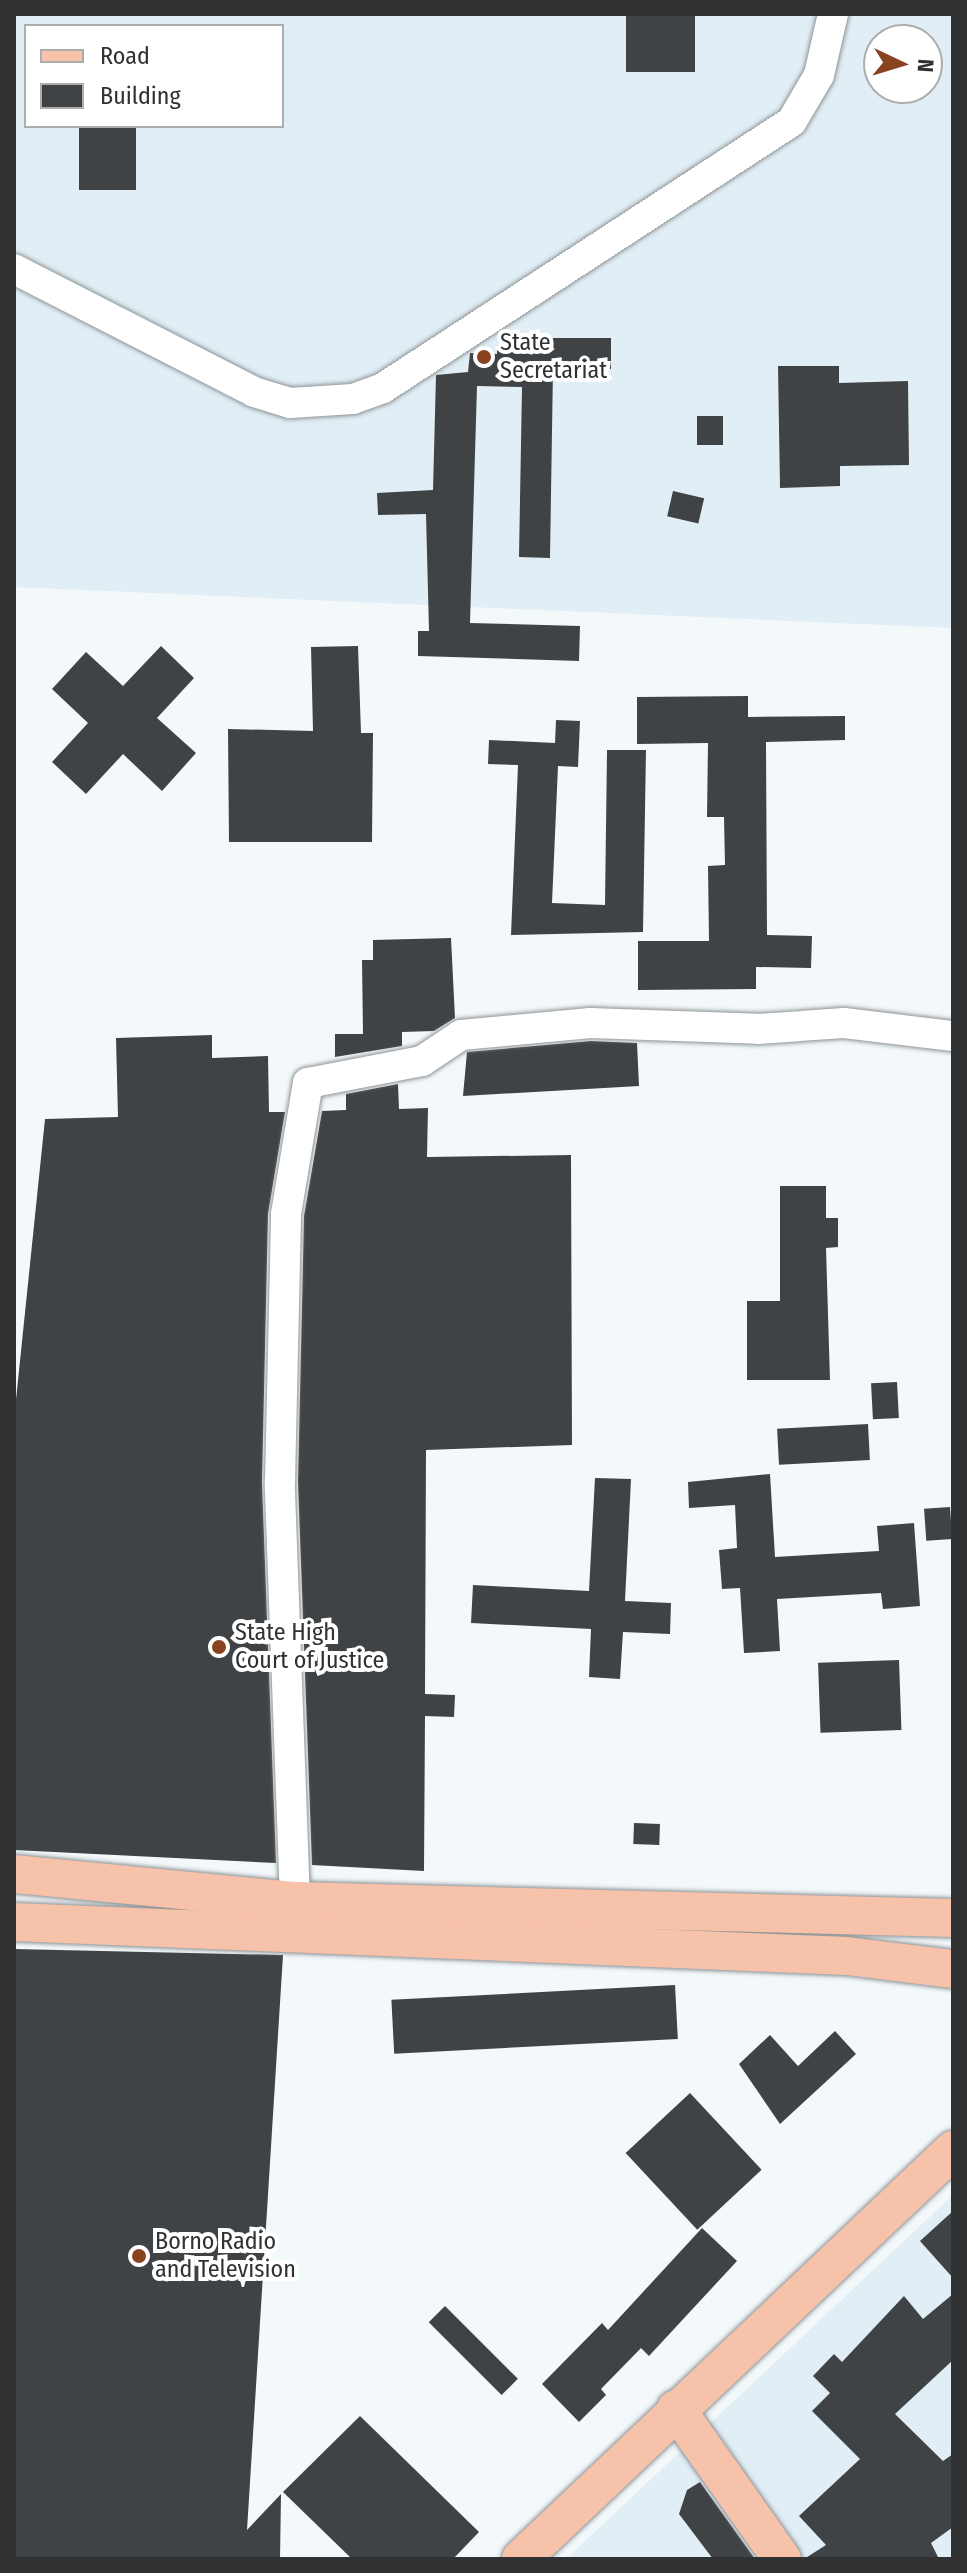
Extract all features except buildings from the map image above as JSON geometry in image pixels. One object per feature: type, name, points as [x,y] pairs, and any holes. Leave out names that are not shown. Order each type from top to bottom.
[{"type":"main road","points":[[14,1874],[295,1901],[953,1918]]},
{"type":"main road","points":[[14,1922],[847,1956],[953,1969]]},
{"type":"main road","points":[[521,2559],[953,2150]]},
{"type":"main road","points":[[676,2409],[782,2559]]},
{"type":"street","points":[[14,269],[254,392],[290,403],[353,399],[383,388],[792,121],[819,75],[833,14]]},
{"type":"street","points":[[295,1901],[280,1482],[286,1214],[308,1083],[422,1061],[461,1035],[590,1023],[758,1029],[844,1023],[953,1036]]},
{"type":"shaded area","name":"State Secretariat","points":[[14,14],[953,14],[953,628],[14,587]]},
{"type":"shaded area","points":[[953,2195],[953,2559],[566,2559]]},
{"type":"place","name":"State Secretariat","points":[[484,357]]},
{"type":"place","name":"State High Court of Justice","points":[[219,1647]]},
{"type":"place","name":"Borno Radio and Television","points":[[139,2256]]}]
